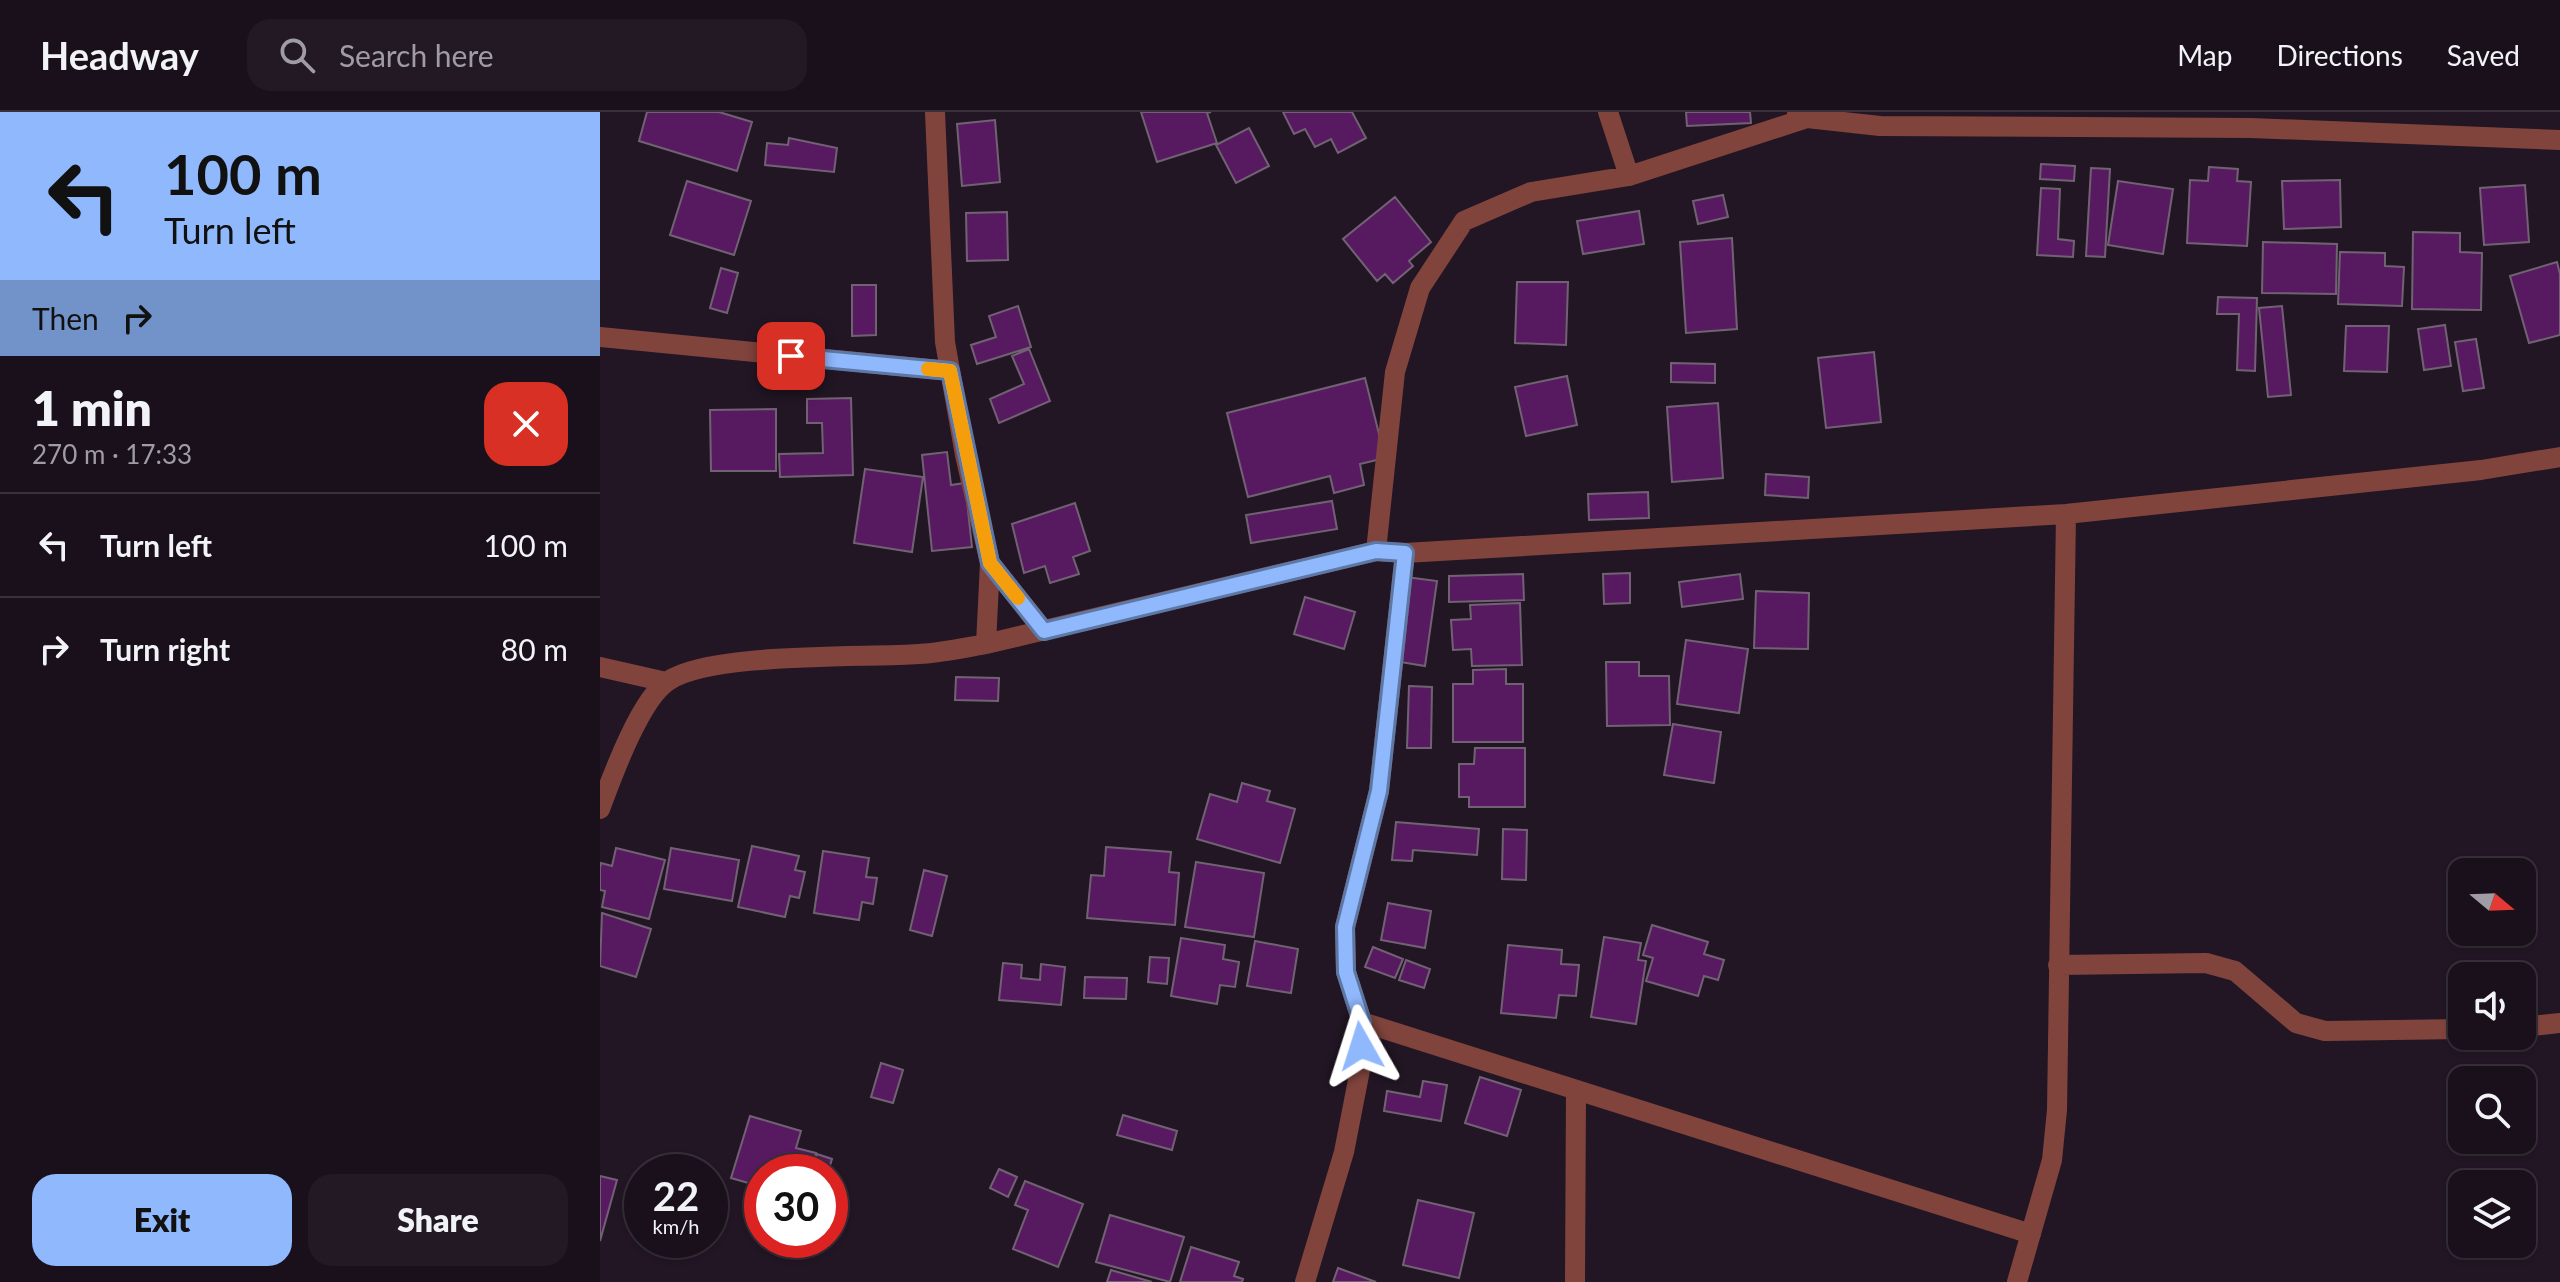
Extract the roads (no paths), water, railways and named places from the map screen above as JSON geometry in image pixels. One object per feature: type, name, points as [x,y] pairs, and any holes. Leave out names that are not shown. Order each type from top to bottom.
[{"type":"street","points":[[935,112],[945,342],[990,563],[986,644]]},
{"type":"street","points":[[1608,112],[1629,176]]},
{"type":"street","points":[[1376,551],[1395,372],[1420,288],[1464,221],[1531,192],[1629,176],[1802,115],[1880,126],[2251,128],[2560,140]]},
{"type":"street","points":[[600,337],[950,371]]},
{"type":"street","points":[[600,809],[635,727],[666,682],[708,664],[924,654],[986,644],[1376,551],[1405,553],[2066,514],[2481,470],[2560,457]]},
{"type":"street","points":[[2017,1282],[2052,1160],[2057,1110],[2066,514]]},
{"type":"street","points":[[1305,1282],[1344,1152],[1360,1070],[1362,1022],[1346,972],[1345,927],[1379,791],[1405,553]]},
{"type":"street","points":[[990,563],[1044,631]]},
{"type":"street","points":[[600,667],[666,682]]},
{"type":"street","points":[[2058,965],[2206,963],[2235,971],[2296,1023],[2325,1031],[2448,1029]]},
{"type":"street","points":[[1362,1022],[2031,1234]]},
{"type":"street","points":[[2536,1026],[2560,1023]]},
{"type":"street","points":[[1575,1282],[1576,1090]]}]
